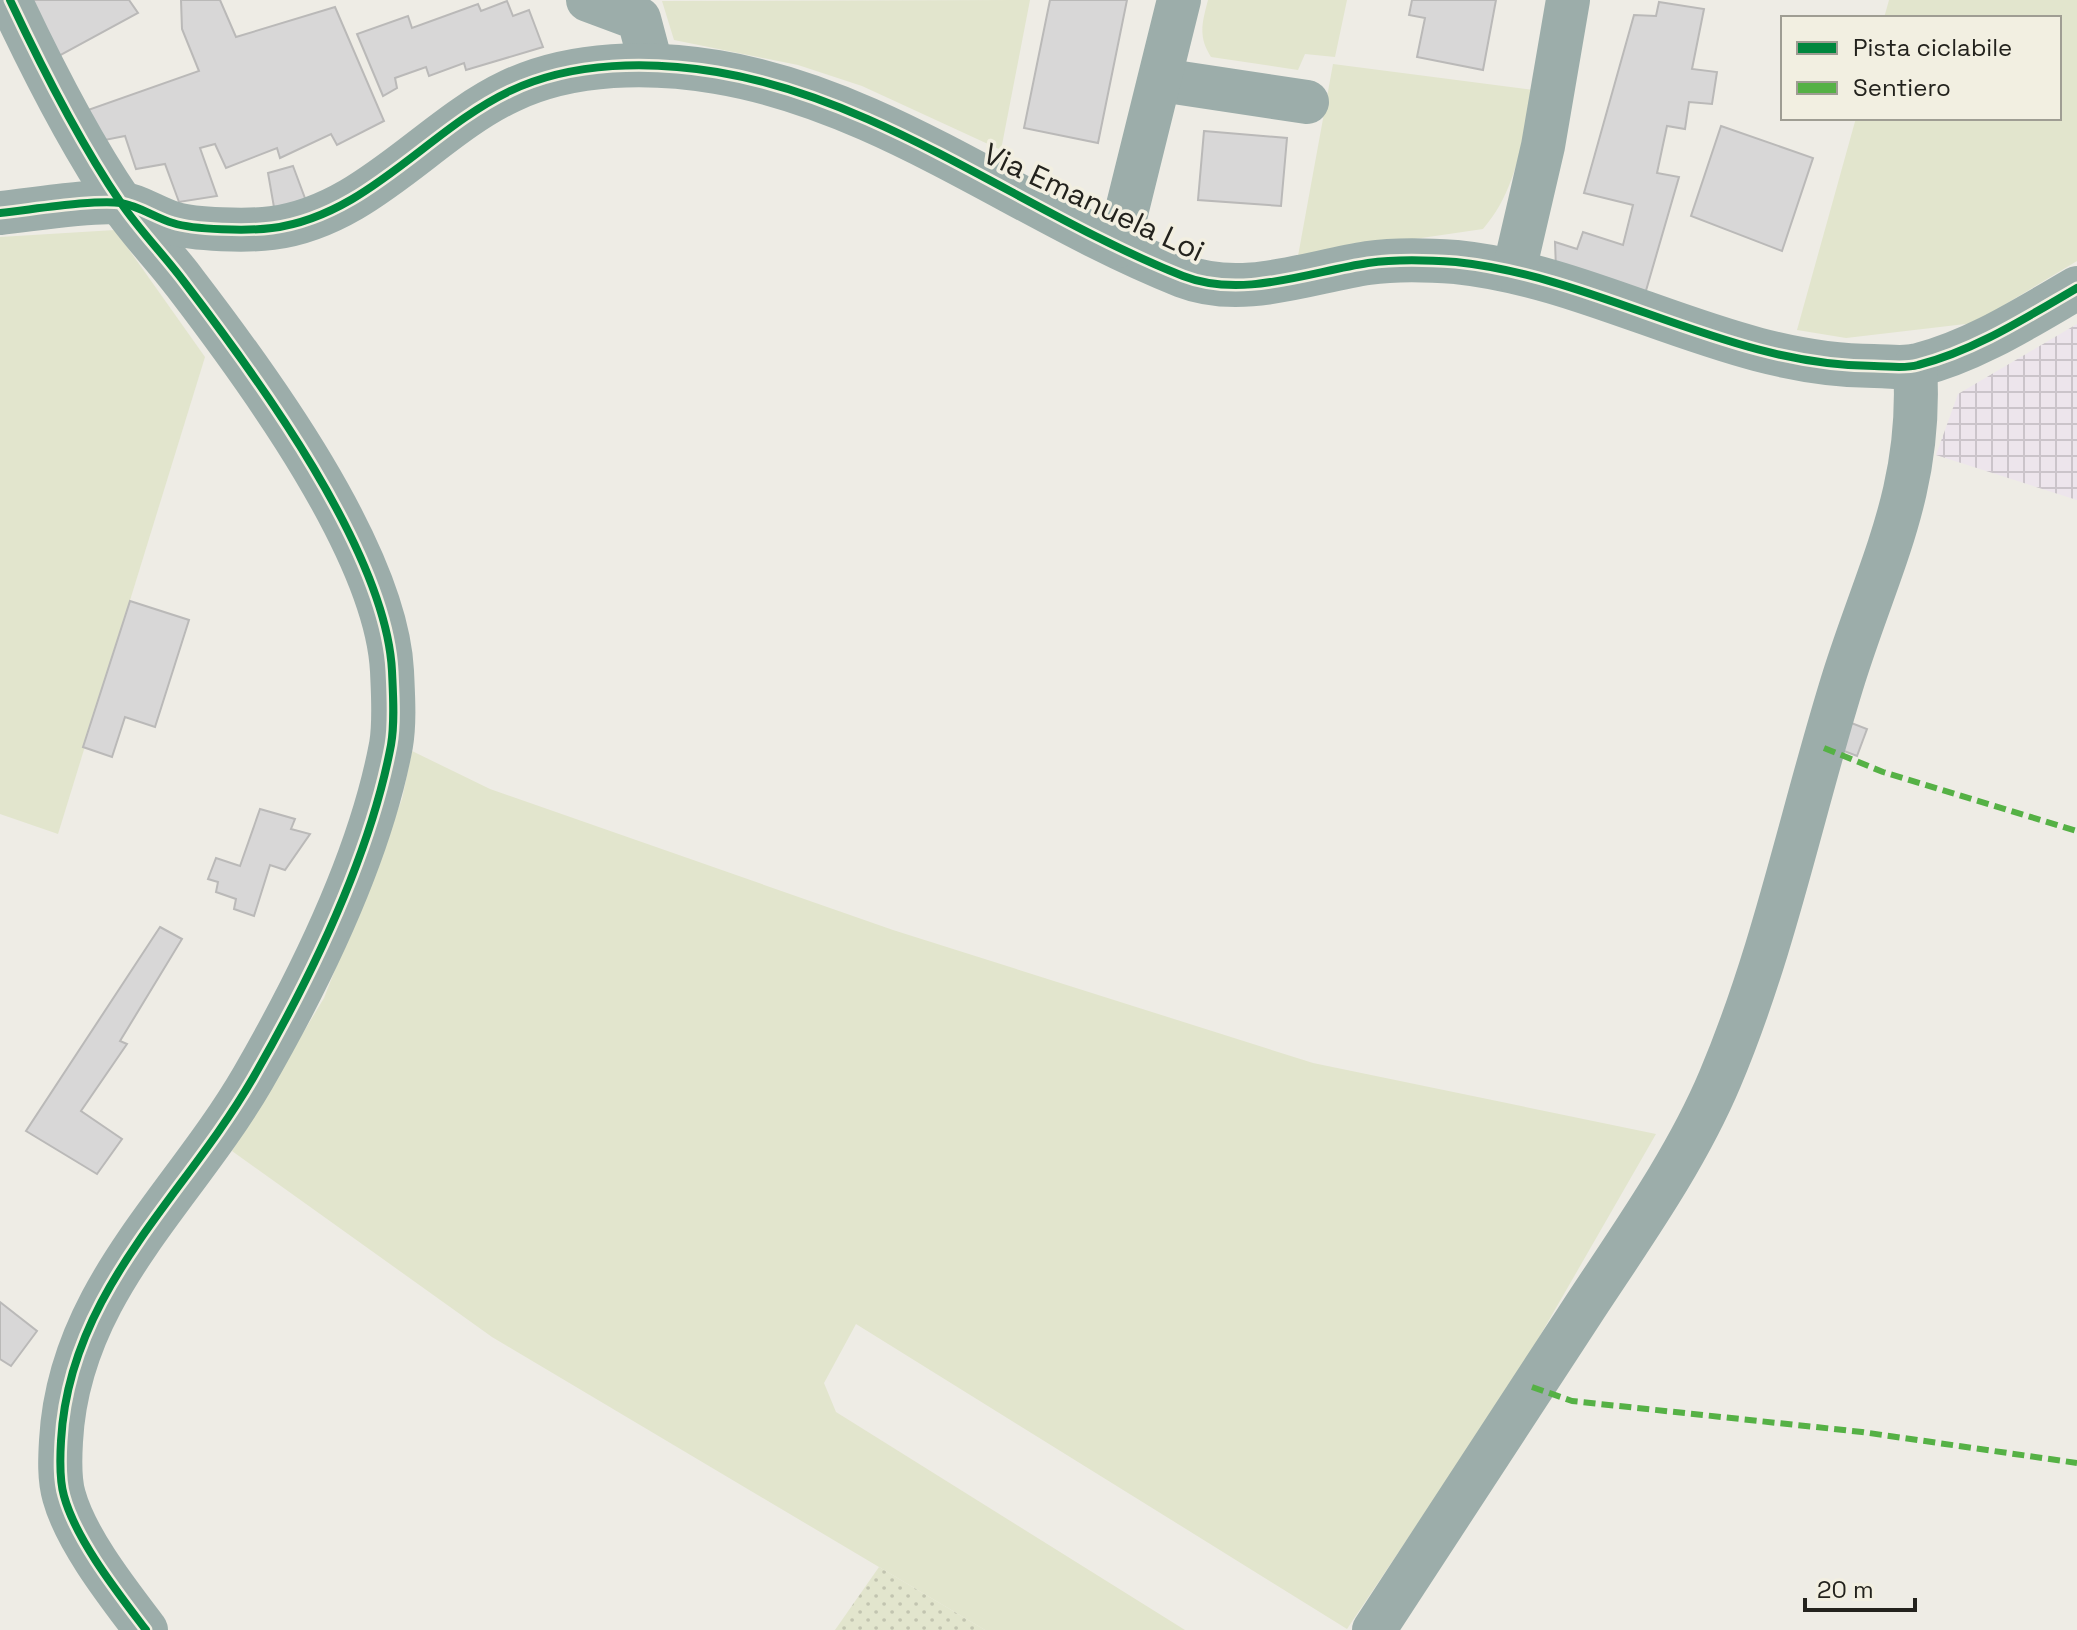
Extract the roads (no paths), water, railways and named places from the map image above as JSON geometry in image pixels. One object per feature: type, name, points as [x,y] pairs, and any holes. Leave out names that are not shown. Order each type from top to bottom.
[{"type":"street","points":[[10,0],[34,50],[121,203],[257,382],[354,541],[376,593],[392,666],[392,740],[375,815],[320,947],[252,1080],[109,1283],[80,1346],[63,1401],[60,1458],[63,1495],[81,1534],[146,1630]]},
{"type":"street","points":[[588,0],[639,19],[651,64]]},
{"type":"street","points":[[1118,246],[1179,0]]},
{"type":"street","points":[[1514,271],[1543,146],[1568,0]]},
{"type":"street","name":"Via Emanuela Loi","points":[[121,203],[179,225],[273,228],[314,215],[371,189],[475,112],[513,89],[574,72],[651,64],[720,73],[792,90],[896,133],[1118,246],[1189,278],[1238,285],[1298,278],[1372,262],[1452,262],[1514,271],[1791,360],[1843,366],[1915,366],[2000,333],[2077,288]]},
{"type":"street","points":[[1161,80],[1307,102]]},
{"type":"street","points":[[0,213],[121,203]]},
{"type":"street","points":[[1374,1630],[1653,1203],[1719,1083],[1755,990],[1841,690],[1904,501],[1911,475],[1917,404],[1915,366]]}]
